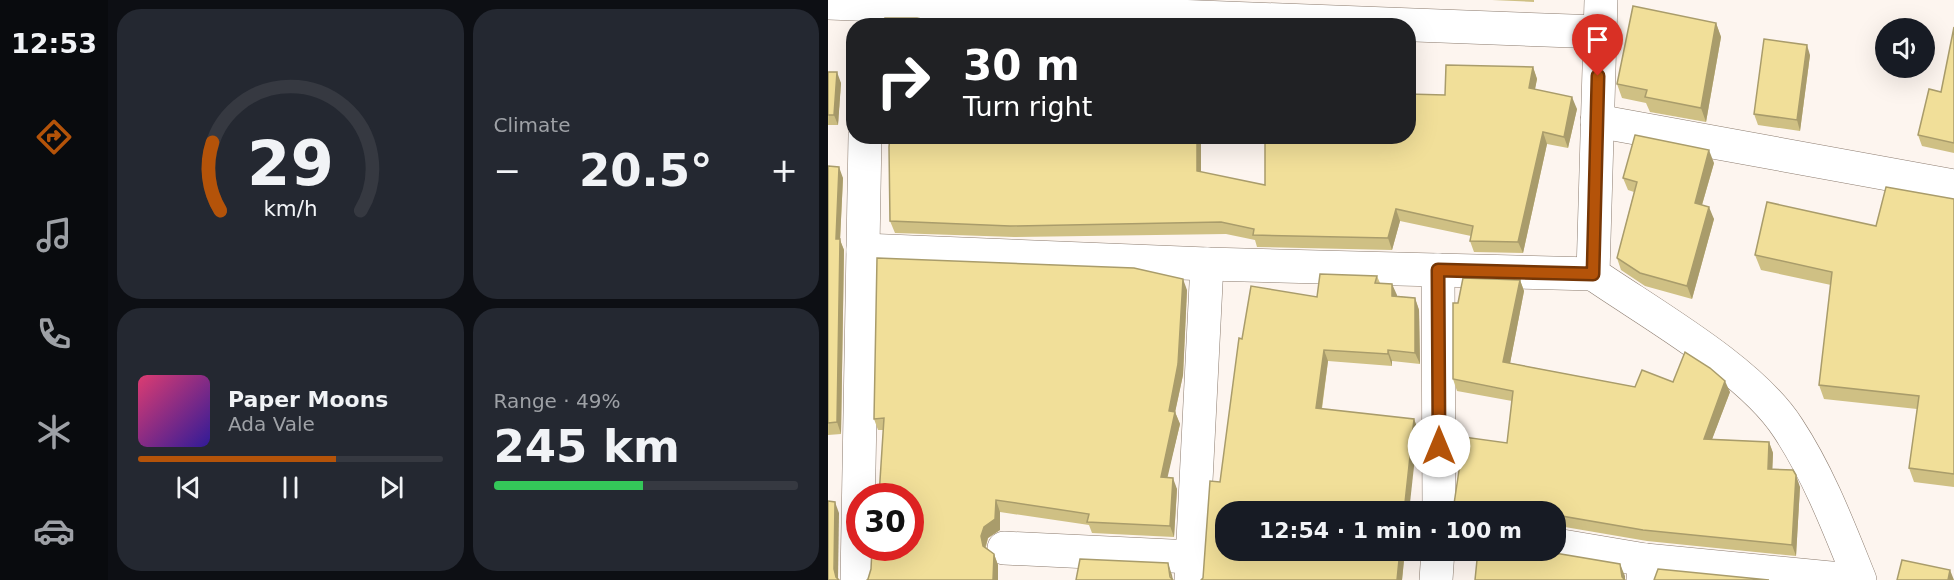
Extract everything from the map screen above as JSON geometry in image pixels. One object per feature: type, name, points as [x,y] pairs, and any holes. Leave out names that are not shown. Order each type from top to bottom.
[{"type":"street","points":[[1593,274],[1601,0]]},
{"type":"street","points":[[828,3],[868,10],[1134,18]]},
{"type":"street","points":[[1416,26],[1600,32]]},
{"type":"street","points":[[1597,120],[1954,186]]},
{"type":"street","points":[[857,580],[865,144]]},
{"type":"street","points":[[862,250],[1207,264],[1593,274],[1744,379],[1787,427],[1827,499],[1860,580]]},
{"type":"street","points":[[1004,548],[1191,568],[1207,264]]},
{"type":"street","points":[[1438,270],[1439,501]]},
{"type":"street","points":[[1566,548],[1644,570],[1851,580]]},
{"type":"street","points":[[1436,580],[1437,561]]},
{"type":"building","points":[[1633,6],[1716,23],[1701,108],[1645,97],[1647,90],[1617,84]]},
{"type":"building","points":[[1954,27],[1954,143],[1918,135],[1929,89],[1941,92]]},
{"type":"building","points":[[1764,39],[1807,45],[1797,120],[1754,114]]},
{"type":"building","points":[[1446,65],[1533,67],[1529,88],[1572,97],[1564,137],[1543,132],[1518,242],[1470,241],[1473,226],[1396,209],[1388,238],[1253,235],[1254,229],[1221,222],[1010,226],[890,221],[889,144],[1197,144],[1197,171],[1265,185],[1265,144],[1416,144],[1416,94],[1445,95]]},
{"type":"building","points":[[828,72],[837,72],[834,115],[828,115]]},
{"type":"building","points":[[1635,135],[1709,150],[1695,203],[1709,207],[1687,286],[1640,273],[1617,258],[1637,182],[1623,178]]},
{"type":"building","points":[[828,166],[839,167],[836,239],[840,239],[837,422],[828,423]]},
{"type":"building","points":[[1886,187],[1954,199],[1954,474],[1909,468],[1919,396],[1819,385],[1832,272],[1755,255],[1767,202],[1876,226]]},
{"type":"building","points":[[877,258],[1134,268],[1183,279],[1178,364],[1169,411],[1175,412],[1161,477],[1173,478],[1170,526],[1087,522],[1089,514],[996,500],[995,519],[984,527],[981,536],[983,546],[994,554],[993,580],[867,580],[871,561],[924,561],[924,483],[880,483],[884,418],[874,419]]},
{"type":"building","points":[[1320,274],[1377,276],[1375,283],[1392,284],[1392,296],[1415,298],[1415,353],[1388,350],[1388,354],[1324,350],[1316,408],[1414,419],[1405,501],[1215,501],[1215,561],[1399,561],[1397,580],[1201,580],[1203,578],[1210,481],[1220,482],[1239,338],[1242,339],[1251,286],[1317,297]]},
{"type":"building","points":[[1463,278],[1520,280],[1503,362],[1635,387],[1642,370],[1673,382],[1685,352],[1710,368],[1725,381],[1704,439],[1769,442],[1768,469],[1793,470],[1796,475],[1792,545],[1643,530],[1566,517],[1566,501],[1454,501],[1464,437],[1507,443],[1513,391],[1453,379],[1453,303],[1458,303]]},
{"type":"building","points":[[828,501],[835,502],[834,569],[839,580],[828,580]]},
{"type":"building","points":[[1566,555],[1620,564],[1622,577],[1625,580],[1475,580],[1477,561],[1566,561]]},
{"type":"building","points":[[1080,559],[1168,563],[1170,577],[1173,580],[1076,580]]},
{"type":"building","points":[[1902,560],[1950,570],[1948,580],[1897,580]]},
{"type":"building","points":[[1658,569],[1769,580],[1654,580]]},
{"type":"route","points":[[1439,446],[1438,270],[1593,274],[1598,76]]}]
